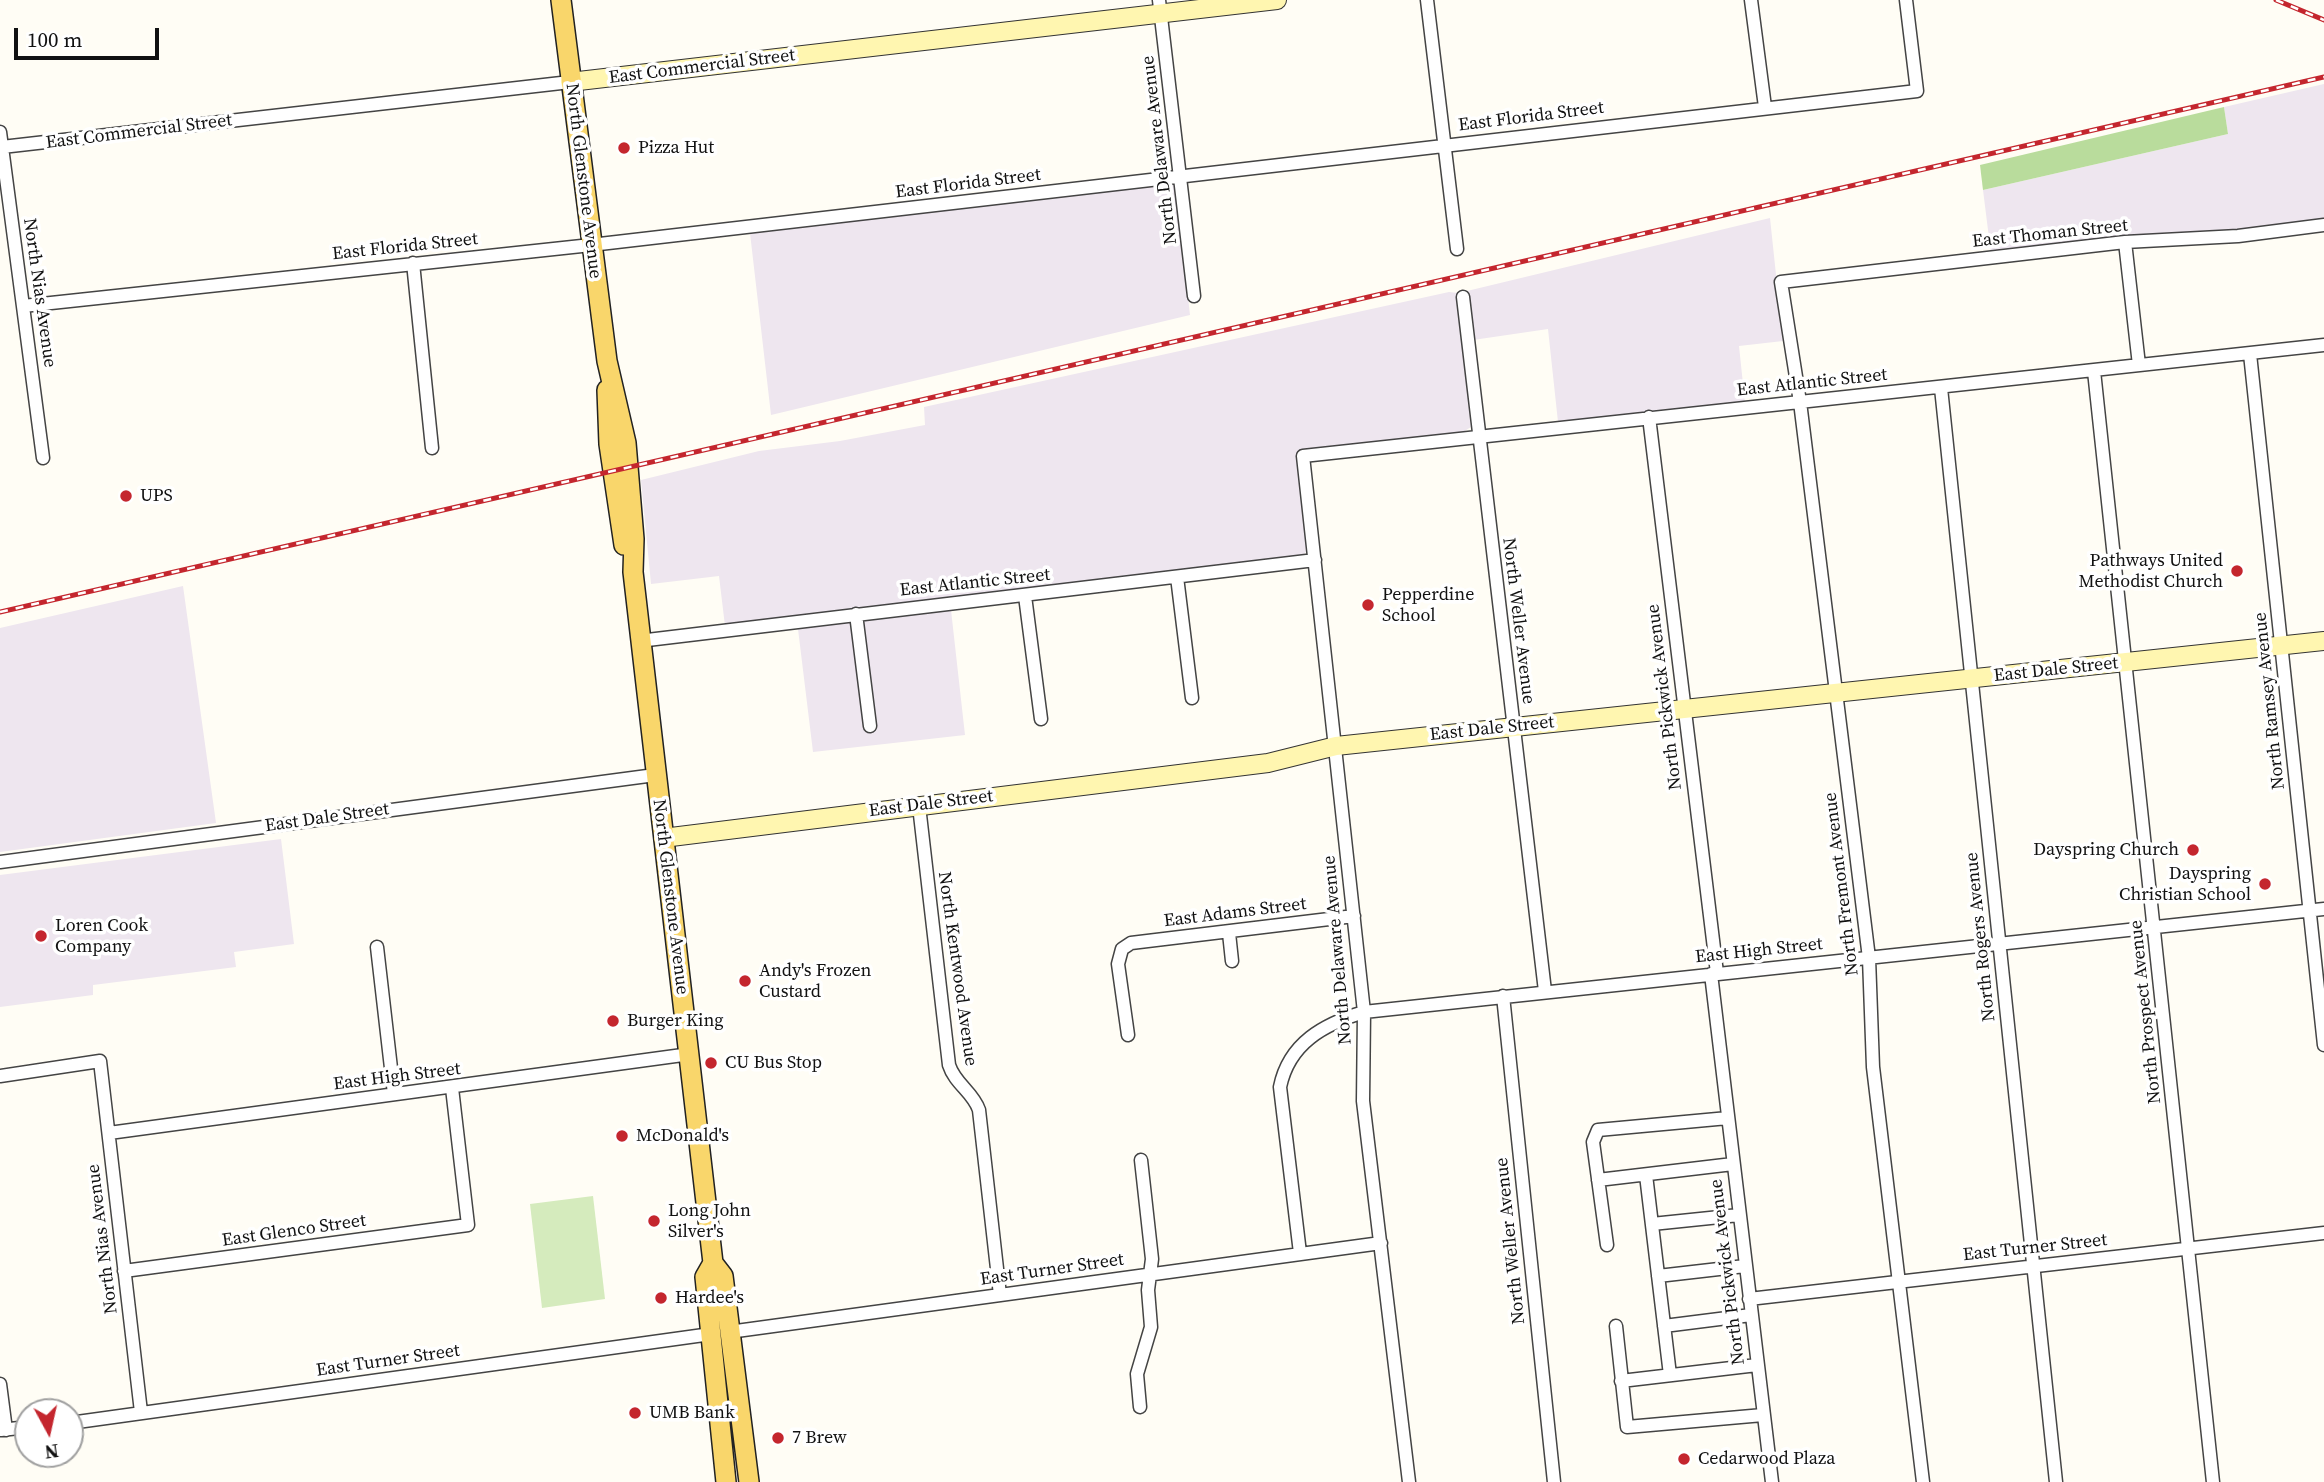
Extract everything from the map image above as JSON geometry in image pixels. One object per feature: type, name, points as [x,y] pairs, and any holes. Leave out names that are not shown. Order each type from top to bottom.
[{"type":"main road","name":"North Glenstone Avenue","points":[[561,0],[607,361],[607,410],[615,491],[623,543],[633,572],[639,641],[690,1054],[709,1270],[723,1276],[720,1333],[726,1482]]},
{"type":"main road","points":[[720,1333],[728,1397],[738,1407],[748,1482]]},
{"type":"main road","points":[[719,1482],[723,1451]]},
{"type":"street","name":"East Commercial Street","points":[[2,148],[570,82],[1160,7],[1277,0]]},
{"type":"street","points":[[1427,0],[1457,249]]},
{"type":"street","points":[[1751,0],[1765,107]]},
{"type":"street","name":"East Florida Street","points":[[23,306],[592,245],[1917,91],[1906,0]]},
{"type":"street","name":"North Delaware Avenue","points":[[1160,7],[1195,296]]},
{"type":"street","name":"North Nias Avenue","points":[[0,132],[43,458]]},
{"type":"street","name":"East Thoman Street","points":[[1781,282],[2125,242],[2238,236],[2324,225]]},
{"type":"street","points":[[2125,242],[2139,365]]},
{"type":"street","points":[[413,263],[432,447]]},
{"type":"street","name":"North Fremont Avenue","points":[[1781,282],[1800,402],[1869,958],[1873,1068],[1923,1482]]},
{"type":"street","name":"North Weller Avenue","points":[[1463,297],[1477,436],[1545,991]]},
{"type":"street","name":"East Atlantic Street","points":[[1303,456],[2324,345]]},
{"type":"street","name":"North Ramsey Avenue","points":[[2250,354],[2281,646],[2317,909],[2324,1045]]},
{"type":"street","name":"North Prospect Avenue","points":[[2094,371],[2213,1482]]},
{"type":"street","name":"North Rogers Avenue","points":[[1941,388],[2056,1482]]},
{"type":"street","name":"North Pickwick Avenue","points":[[1649,417],[1714,973],[1733,1164],[1772,1482]]},
{"type":"street","name":"North Delaware Avenue","points":[[1303,456],[1364,1012],[1363,1101],[1409,1482]]},
{"type":"street","name":"East Atlantic Street","points":[[639,641],[1315,560]]},
{"type":"street","points":[[1177,577],[1192,698]]},
{"type":"street","points":[[1025,596],[1041,719]]},
{"type":"street","points":[[856,614],[870,726]]},
{"type":"street","name":"East Dale Street","points":[[663,838],[1268,763],[1336,746],[2324,641]]},
{"type":"street","name":"East Dale Street","points":[[0,862],[655,775]]},
{"type":"street","name":"North Kentwood Avenue","points":[[919,806],[949,1065],[957,1082],[973,1097],[979,1110],[1000,1295]]},
{"type":"street","name":"East High Street","points":[[1300,1254],[1282,1115],[1280,1087],[1283,1069],[1310,1035],[1340,1020],[1364,1012],[1545,991],[2317,909]]},
{"type":"street","name":"East Adams Street","points":[[1128,1035],[1117,945],[1354,916]]},
{"type":"street","points":[[1229,933],[1232,961]]},
{"type":"street","points":[[377,947],[394,1094]]},
{"type":"street","name":"North Weller Avenue","points":[[1503,996],[1554,1482]]},
{"type":"street","name":"East High Street","points":[[109,1133],[690,1054]]},
{"type":"street","name":"North Nias Avenue","points":[[0,1076],[100,1061],[141,1412]]},
{"type":"street","name":"East Glenco Street","points":[[124,1271],[468,1225],[452,1088]]},
{"type":"street","points":[[1607,1245],[1593,1142],[1598,1130],[1728,1118]]},
{"type":"street","points":[[1140,1407],[1136,1382],[1140,1361],[1151,1333],[1151,1274],[1141,1160]]},
{"type":"street","points":[[1598,1180],[1733,1164]]},
{"type":"street","points":[[1646,1175],[1670,1375]]},
{"type":"street","points":[[1652,1224],[1739,1215]]},
{"type":"street","name":"East Turner Street","points":[[1749,1299],[2324,1233]]},
{"type":"street","name":"East Turner Street","points":[[84,1421],[1381,1243]]},
{"type":"street","points":[[1658,1276],[1745,1266]]},
{"type":"street","points":[[1664,1326],[1751,1315]]},
{"type":"street","points":[[1616,1326],[1626,1422],[1631,1429],[1763,1415]]},
{"type":"street","points":[[1621,1381],[1757,1365]]},
{"type":"street","points":[[0,1384],[3,1430]]},
{"type":"shaded area","points":[[2324,84],[2324,220],[1991,254],[1983,190],[2228,134],[2224,107]]},
{"type":"shaded area","points":[[1175,183],[1190,315],[771,415],[750,233]]},
{"type":"shaded area","points":[[1770,218],[1783,341],[1739,346],[1745,403],[1558,422],[1548,329],[1473,340],[1467,291]]},
{"type":"shaded area","points":[[1449,292],[1458,293],[1471,427],[1463,432],[1298,454],[1308,549],[1302,557],[725,626],[719,576],[651,584],[641,480],[759,451],[840,441],[925,425],[924,407]]},
{"type":"shaded area","points":[[183,586],[216,823],[0,852],[0,628]]},
{"type":"shaded area","points":[[951,610],[965,735],[813,752],[798,629]]},
{"type":"shaded area","points":[[281,839],[294,944],[234,952],[236,967],[93,985],[93,995],[0,1007],[0,875]]},
{"type":"green space","points":[[2224,107],[2228,134],[1983,190],[1980,165]]},
{"type":"green space","points":[[593,1196],[605,1299],[542,1308],[530,1204]]},
{"type":"railway","points":[[2276,0],[2324,20]]},
{"type":"railway","points":[[0,612],[2324,77]]},
{"type":"place","name":"Pizza Hut","points":[[624,148]]},
{"type":"place","name":"UPS","points":[[126,496]]},
{"type":"place","name":"Pathways United Methodist Church","points":[[2237,571]]},
{"type":"place","name":"Pepperdine School","points":[[1368,605]]},
{"type":"place","name":"Dayspring Church","points":[[2193,850]]},
{"type":"place","name":"Dayspring Christian School","points":[[2265,884]]},
{"type":"place","name":"Loren Cook Company","points":[[41,936]]},
{"type":"place","name":"Andy's Frozen Custard","points":[[745,981]]},
{"type":"place","name":"Burger King","points":[[613,1021]]},
{"type":"place","name":"CU Bus Stop","points":[[711,1063]]},
{"type":"place","name":"McDonald's","points":[[622,1136]]},
{"type":"place","name":"Long John Silver's","points":[[654,1221]]},
{"type":"place","name":"Hardee's","points":[[661,1298]]},
{"type":"place","name":"UMB Bank","points":[[635,1413]]},
{"type":"place","name":"7 Brew","points":[[778,1438]]},
{"type":"place","name":"Cedarwood Plaza","points":[[1684,1459]]}]
